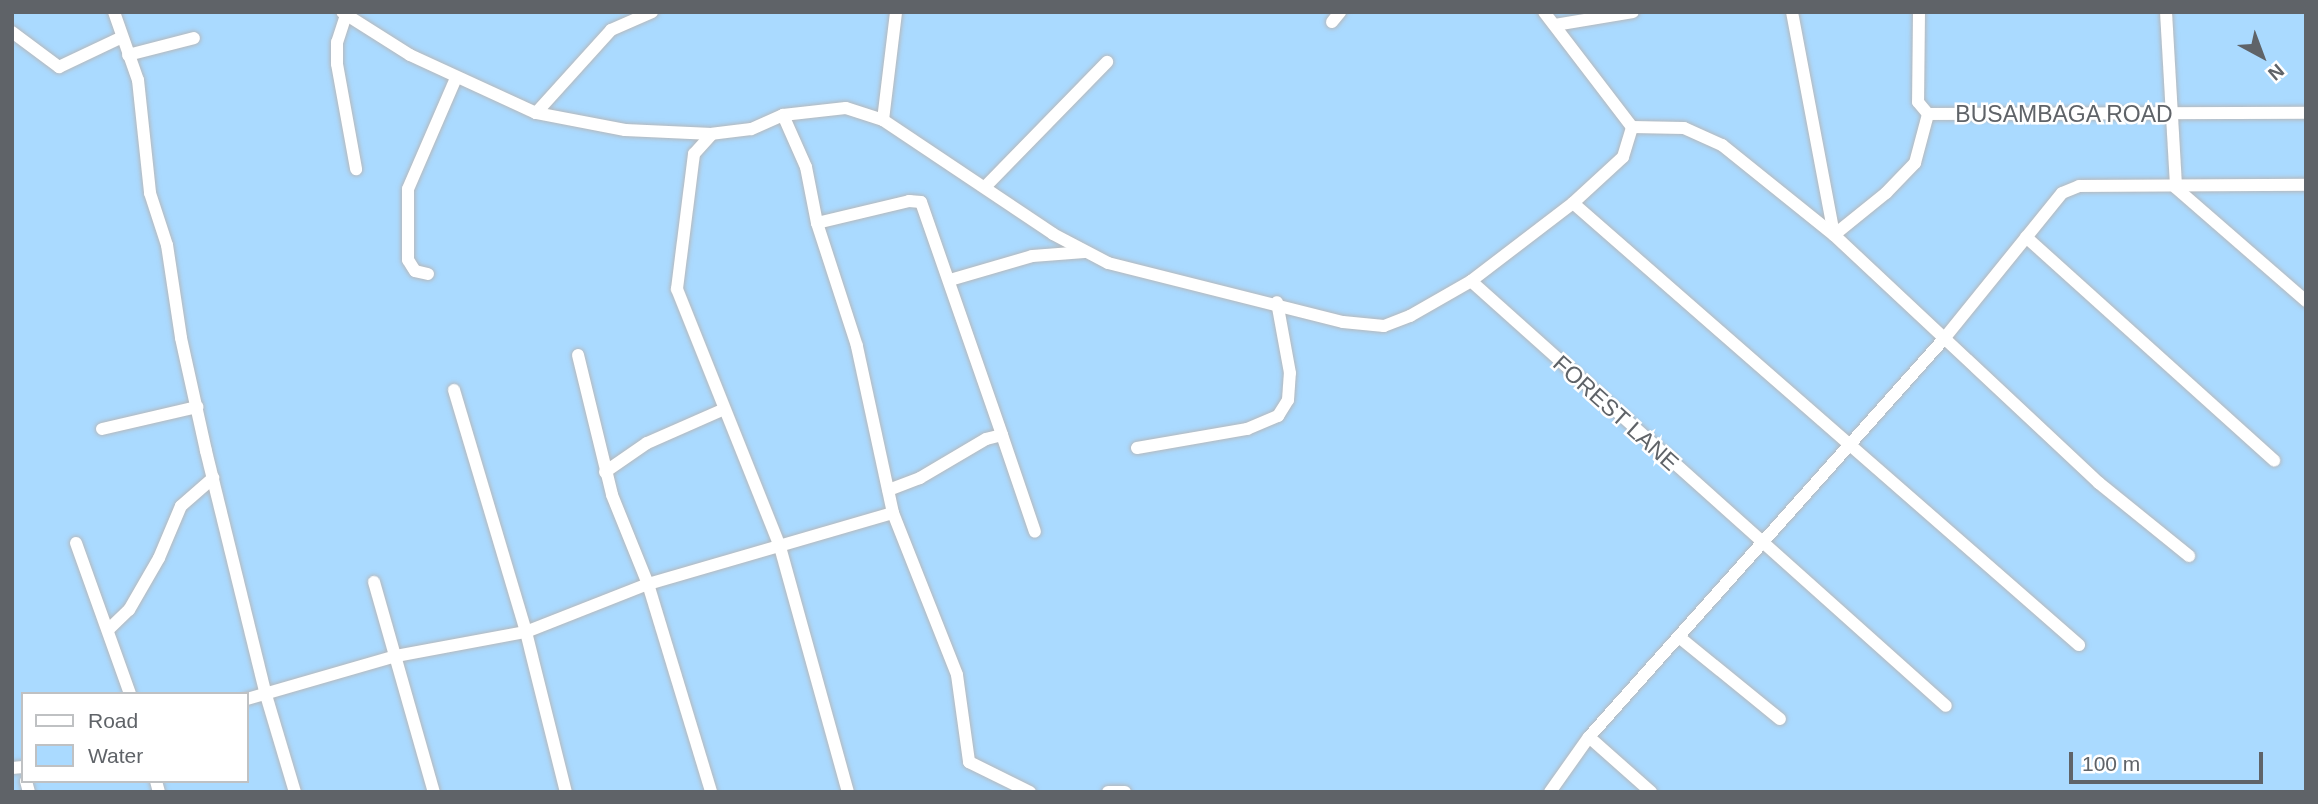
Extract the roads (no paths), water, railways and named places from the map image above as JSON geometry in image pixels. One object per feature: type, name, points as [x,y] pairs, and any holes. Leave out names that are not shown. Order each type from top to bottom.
[{"type":"street","points":[[114,12],[120,38],[138,80],[150,193],[167,245],[213,478],[266,695],[295,792]]},
{"type":"street","points":[[536,113],[611,30],[652,12]]},
{"type":"street","points":[[883,121],[896,12]]},
{"type":"street","points":[[1544,12],[1632,127]]},
{"type":"street","points":[[1555,25],[1633,12]]},
{"type":"street","points":[[1792,12],[1834,235]]},
{"type":"street","name":"BUSAMBAGA ROAD","points":[[1919,12],[1918,102],[1928,114],[2306,113]]},
{"type":"street","points":[[2166,12],[2168,114],[2176,188],[2306,301]]},
{"type":"street","points":[[356,169],[337,64],[337,42],[344,14],[456,78],[536,113],[625,130],[712,134],[751,130],[783,115],[846,108],[883,121],[1085,252],[1108,263],[1277,302],[1343,322],[1384,326],[1410,316],[1471,281],[1573,203],[1623,157],[1632,127]]},
{"type":"street","points":[[12,32],[59,67],[120,38]]},
{"type":"street","points":[[128,55],[194,38]]},
{"type":"street","points":[[985,187],[1107,62]]},
{"type":"street","points":[[428,274],[415,271],[408,260],[408,189],[456,78]]},
{"type":"street","points":[[1834,235],[1886,193],[1915,163],[1928,114]]},
{"type":"street","points":[[783,115],[806,167],[817,223],[857,346],[893,513],[957,675],[970,762],[1030,792]]},
{"type":"street","points":[[1632,127],[1684,128],[1702,134],[1834,235],[1943,340],[2099,483],[2189,556]]},
{"type":"street","points":[[712,134],[694,154],[677,289],[722,410],[780,547],[848,792]]},
{"type":"street","points":[[1550,792],[1589,737],[1943,340],[2068,189],[2306,185]]},
{"type":"street","points":[[817,223],[909,201],[921,202],[1002,435],[1014,458],[1035,532]]},
{"type":"street","points":[[1573,203],[2079,645]]},
{"type":"street","points":[[2026,237],[2274,460]]},
{"type":"street","points":[[950,280],[1032,256],[1085,252]]},
{"type":"street","name":"FOREST LANE","points":[[1471,281],[1762,545],[1946,706]]},
{"type":"street","points":[[1137,448],[1247,429],[1278,416],[1288,400],[1290,373],[1277,302]]},
{"type":"street","points":[[578,355],[605,472],[648,584],[711,792]]},
{"type":"street","points":[[454,390],[526,632],[566,792]]},
{"type":"street","points":[[102,429],[197,407]]},
{"type":"street","points":[[605,472],[647,443],[722,410]]},
{"type":"street","points":[[888,490],[920,478],[986,439],[1002,435]]},
{"type":"street","points":[[109,629],[129,610],[159,558],[181,506],[213,478]]},
{"type":"street","points":[[248,699],[396,656],[526,632],[648,584],[893,513]]},
{"type":"street","points":[[76,543],[129,692]]},
{"type":"street","points":[[374,582],[434,792]]},
{"type":"street","points":[[1679,637],[1780,719]]},
{"type":"street","points":[[1589,737],[1651,792]]},
{"type":"street","points":[[1108,792],[1125,792]]},
{"type":"water","points":[[12,12],[2306,12],[2306,792],[12,792]]}]
